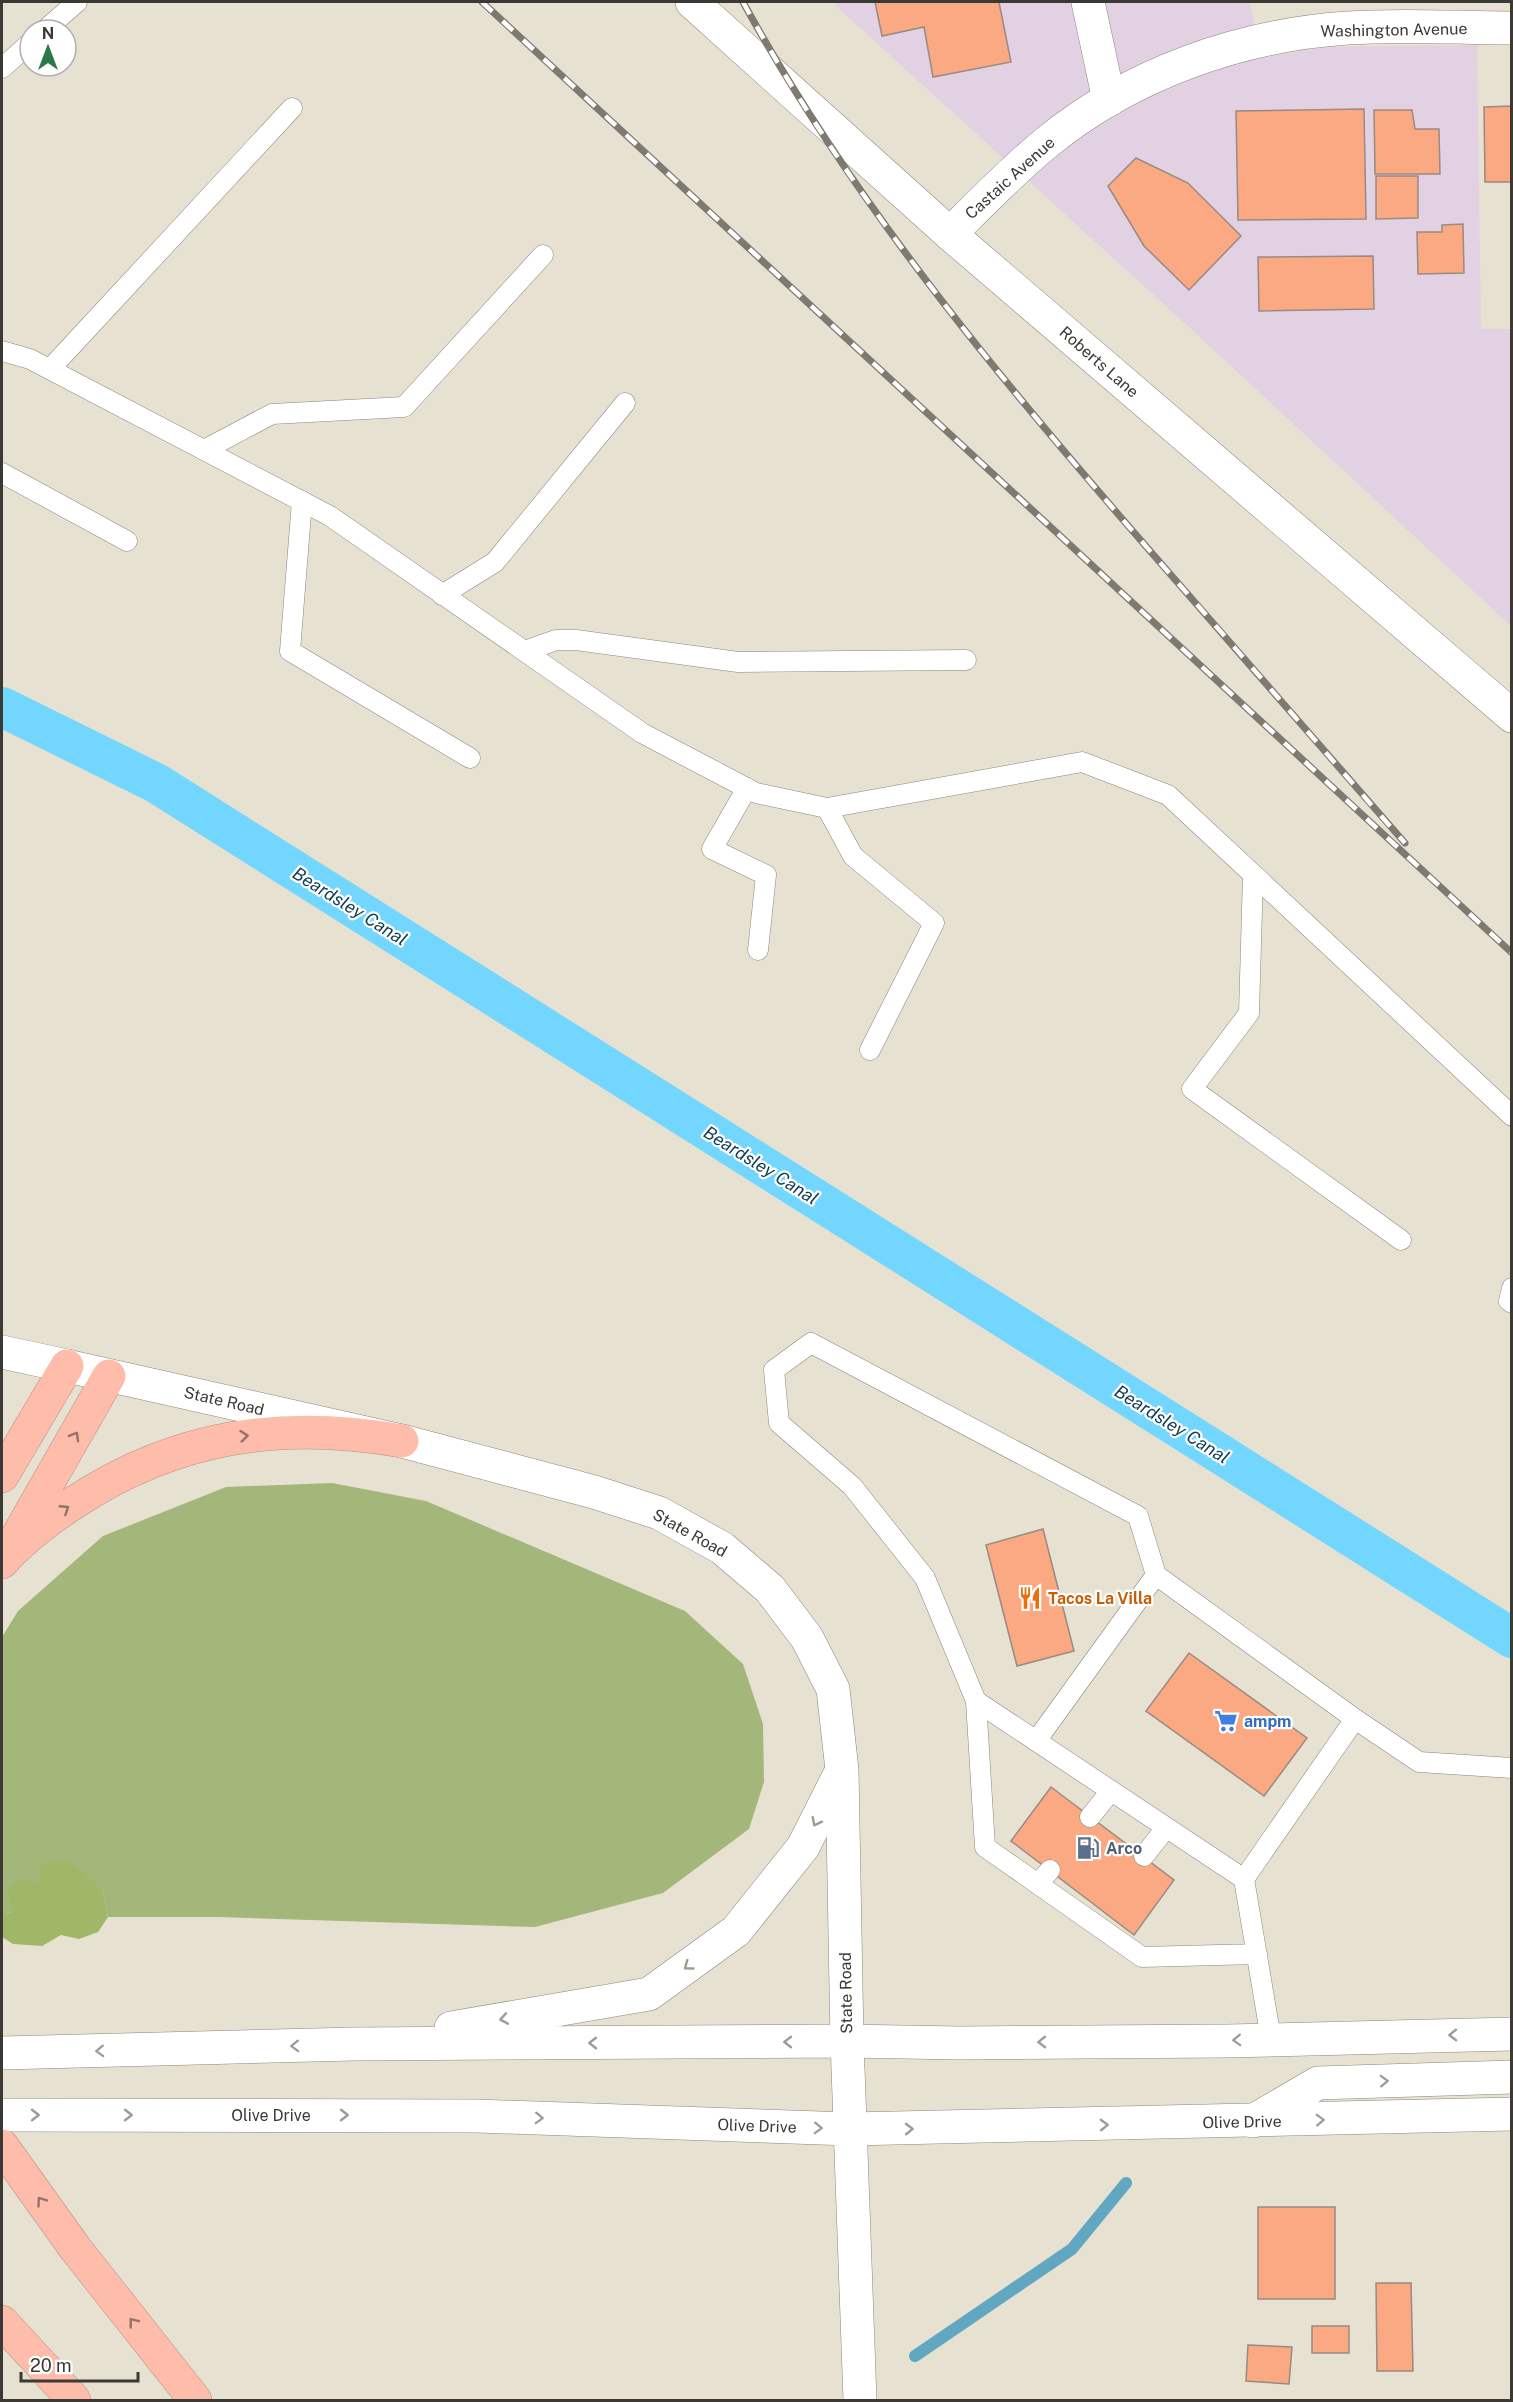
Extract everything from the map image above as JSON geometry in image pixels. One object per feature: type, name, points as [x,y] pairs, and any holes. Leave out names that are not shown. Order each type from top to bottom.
[{"type":"highway","points":[[2,1476],[67,1366]]},
{"type":"highway","points":[[3,1561],[109,1376]]},
{"type":"highway","points":[[3,1561],[49,1520],[105,1482],[167,1455],[231,1438],[298,1431],[358,1433],[402,1441]]},
{"type":"highway","points":[[2,2146],[75,2248],[195,2400]]},
{"type":"highway","points":[[2,2322],[74,2400]]},
{"type":"street","name":"Roberts Lane","points":[[692,2],[950,234],[1512,716]]},
{"type":"street","points":[[1088,2],[1109,100]]},
{"type":"street","name":"Washington Avenue","points":[[1109,100],[1142,82],[1211,54],[1274,37],[1348,28],[1512,28]]},
{"type":"street","name":"Castaic Avenue","points":[[950,234],[998,185],[1047,142],[1109,100]]},
{"type":"street","name":"State Road","points":[[2,1352],[402,1441],[594,1492],[659,1513],[722,1548],[770,1589],[807,1638],[833,1689],[842,1770],[847,2041],[860,2400]]},
{"type":"street","points":[[353,2044],[649,1994],[736,1931],[803,1847],[842,1770]]},
{"type":"street","points":[[2,2053],[353,2044],[847,2041],[960,2043],[1512,2034]]},
{"type":"street","points":[[1252,2122],[1318,2083],[1512,2077]]},
{"type":"street","name":"Olive Drive","points":[[2,2115],[477,2116],[850,2129],[1512,2115]]},
{"type":"lane","points":[[59,18],[77,2]]},
{"type":"lane","points":[[2,68],[18,54]]},
{"type":"lane","points":[[50,369],[292,108]]},
{"type":"lane","points":[[204,450],[272,414],[404,407],[543,255]]},
{"type":"lane","points":[[2,351],[30,359],[50,369],[330,516],[642,733],[756,793],[827,808],[1082,762],[1168,795],[1512,1116]]},
{"type":"lane","points":[[442,595],[495,562],[625,404]]},
{"type":"lane","points":[[2,473],[127,541]]},
{"type":"lane","points":[[302,501],[290,651],[470,758]]},
{"type":"lane","points":[[525,651],[556,640],[576,640],[738,662],[966,660]]},
{"type":"lane","points":[[747,788],[712,849],[766,874],[758,950]]},
{"type":"lane","points":[[827,808],[854,856],[934,922],[870,1050]]},
{"type":"lane","points":[[1253,874],[1249,1013],[1192,1089],[1401,1240]]},
{"type":"lane","points":[[1512,1288],[1509,1301],[1512,1303]]},
{"type":"lane","points":[[1257,1954],[1142,1957],[1097,1916],[1044,1877],[985,1847],[976,1701],[925,1578],[852,1486],[779,1424],[774,1370],[811,1343],[1138,1516],[1156,1575],[1355,1719],[1419,1761],[1512,1768]]},
{"type":"lane","points":[[1036,1741],[1156,1575]]},
{"type":"lane","points":[[976,1701],[1244,1879]]},
{"type":"lane","points":[[1271,2039],[1244,1879],[1355,1719]]},
{"type":"lane","points":[[1090,1817],[1111,1791]]},
{"type":"lane","points":[[1144,1856],[1166,1828]]},
{"type":"shaded area","points":[[834,2],[1250,2],[1260,58],[1326,47],[1477,45],[1481,329],[1511,329],[1511,626],[1191,329],[837,7]]},
{"type":"green space","points":[[332,1483],[426,1501],[685,1611],[743,1664],[763,1724],[764,1782],[749,1829],[663,1893],[535,1927],[218,1917],[108,1917],[103,1891],[40,1883],[12,1912],[2,1915],[2,1637],[18,1611],[103,1536],[226,1487]]},
{"type":"green space","points":[[59,1859],[74,1863],[103,1891],[108,1917],[98,1932],[79,1939],[61,1935],[42,1946],[13,1944],[2,1937],[2,1915],[12,1912],[7,1889],[23,1879],[40,1883],[40,1865]]},
{"type":"building","points":[[875,2],[999,2],[1011,62],[933,77],[924,27],[882,36]]},
{"type":"building","points":[[1512,106],[1512,182],[1485,182],[1484,107]]},
{"type":"building","points":[[1364,109],[1366,219],[1238,220],[1236,111]]},
{"type":"building","points":[[1374,110],[1412,110],[1415,129],[1439,129],[1440,174],[1375,174]]},
{"type":"building","points":[[1136,158],[1188,183],[1241,236],[1189,290],[1144,246],[1108,186]]},
{"type":"building","points":[[1376,176],[1418,176],[1418,218],[1376,219]]},
{"type":"building","points":[[1463,224],[1464,273],[1418,274],[1417,232],[1442,232],[1442,225]]},
{"type":"building","points":[[1373,256],[1374,309],[1259,311],[1258,257]]},
{"type":"building","name":"Tacos La Villa","points":[[1043,1529],[1074,1651],[1017,1666],[986,1545]]},
{"type":"building","points":[[1189,1653],[1307,1738],[1264,1796],[1146,1711]]},
{"type":"building","points":[[1051,1787],[1174,1880],[1134,1935],[1011,1841]]},
{"type":"building","points":[[1258,2207],[1335,2207],[1335,2299],[1258,2299]]},
{"type":"building","points":[[1376,2283],[1411,2283],[1413,2371],[1377,2371]]},
{"type":"building","points":[[1312,2326],[1349,2326],[1349,2353],[1312,2353]]},
{"type":"building","points":[[1248,2345],[1292,2347],[1289,2384],[1246,2381]]},
{"type":"waterway","name":"Beardsley Canal","points":[[2,707],[156,783],[1512,1638]]},
{"type":"waterway","points":[[915,2356],[1072,2249],[1126,2183]]},
{"type":"railway","points":[[482,2],[1512,953]]},
{"type":"railway","points":[[743,2],[789,81],[838,157],[944,304],[1118,514],[1405,843]]},
{"type":"place","name":"Tacos La Villa","points":[[1030,1598]]},
{"type":"place","name":"ampm","points":[[1226,1721]]},
{"type":"place","name":"Arco","points":[[1088,1848]]}]
